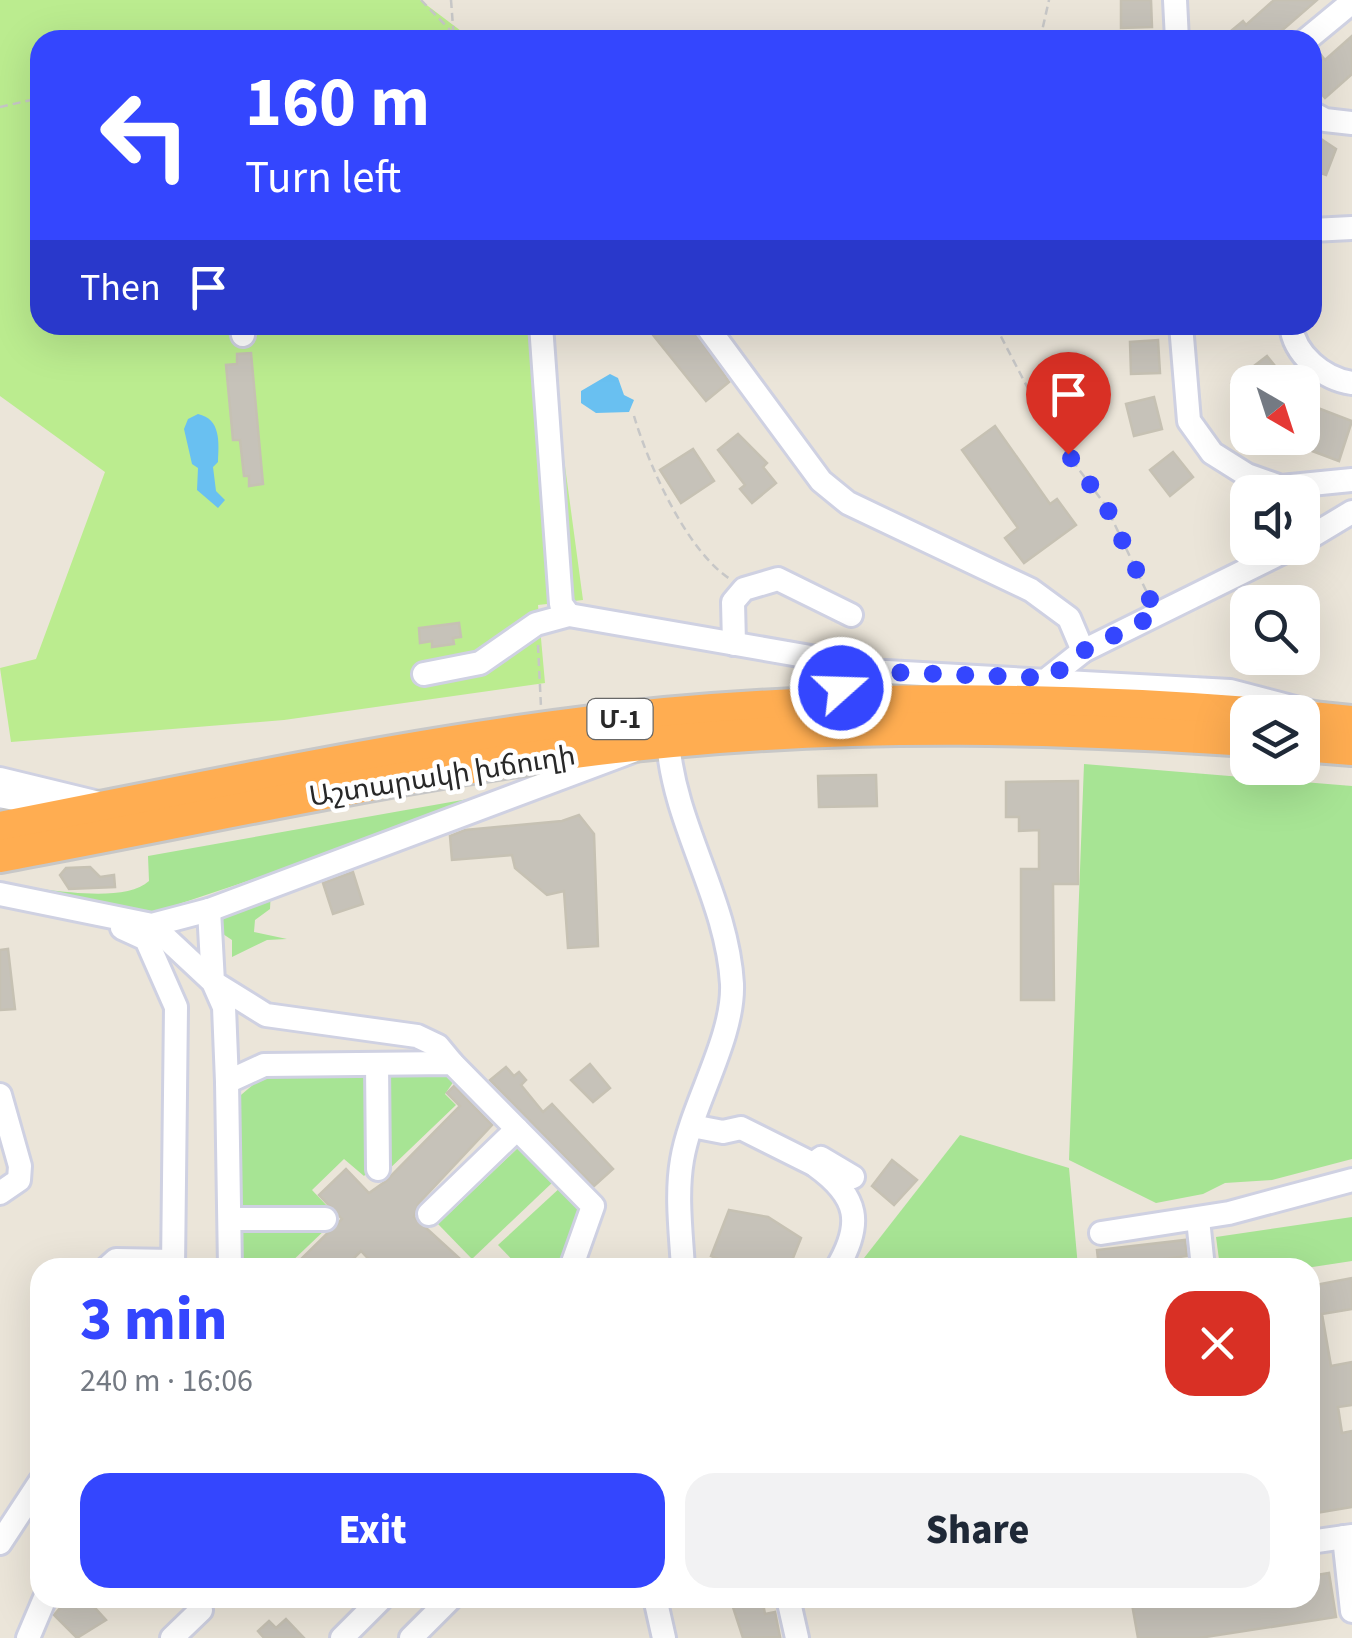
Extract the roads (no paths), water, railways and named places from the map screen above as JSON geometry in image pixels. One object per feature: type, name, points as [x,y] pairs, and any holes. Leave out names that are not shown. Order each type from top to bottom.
[{"type":"highway","name":"Աշտարակի խճուղի","points":[[0,828],[541,729],[824,702],[1026,700],[1230,712]]},
{"type":"highway","points":[[1320,723],[1348,731]]},
{"type":"highway","name":"Աշտարակի խճուղի","points":[[0,856],[325,793],[655,743],[868,728],[1026,727],[1230,739]]},
{"type":"highway","points":[[1320,740],[1348,731]]},
{"type":"street","points":[[1176,0],[1177,30]]},
{"type":"street","points":[[1318,30],[1352,2]]},
{"type":"street","points":[[1322,118],[1352,123]]},
{"type":"street","points":[[1322,230],[1352,228]]},
{"type":"street","points":[[542,335],[561,604],[569,615]]},
{"type":"street","points":[[713,335],[821,481],[848,503],[1031,590],[1069,618],[1083,651]]},
{"type":"street","points":[[724,351],[726,335]]},
{"type":"street","points":[[1182,335],[1189,421],[1212,453],[1247,475],[1282,488],[1352,480]]},
{"type":"street","points":[[1295,335],[1303,354],[1320,371],[1352,384]]},
{"type":"street","points":[[1320,531],[1352,512]]},
{"type":"street","points":[[1050,678],[1083,651],[1256,565]]},
{"type":"street","points":[[734,644],[733,602],[744,588],[778,579],[852,615]]},
{"type":"street","points":[[424,674],[480,663],[536,624],[569,615],[822,659],[857,674],[885,700]]},
{"type":"street","points":[[824,702],[857,674],[1050,678],[1242,692],[1348,731]]},
{"type":"street","points":[[0,894],[152,925],[209,910],[590,771],[655,743],[721,911],[732,987],[716,1061],[682,1161],[683,1258]]},
{"type":"street","points":[[0,779],[97,809]]},
{"type":"street","points":[[0,796],[97,809]]},
{"type":"street","points":[[209,910],[212,982],[224,1007],[230,1258]]},
{"type":"street","points":[[87,912],[146,939],[176,1007],[173,1258]]},
{"type":"street","points":[[152,925],[212,982],[266,1015],[417,1036],[438,1046],[593,1206],[575,1258]]},
{"type":"street","points":[[228,1082],[264,1065],[452,1063]]},
{"type":"street","points":[[377,1064],[378,1169]]},
{"type":"street","points":[[0,1095],[20,1166],[18,1180],[0,1192]]},
{"type":"street","points":[[692,1126],[723,1132],[741,1128],[814,1164],[836,1183],[855,1218],[854,1237],[842,1258]]},
{"type":"street","points":[[429,1214],[517,1129]]},
{"type":"street","points":[[814,1164],[821,1158],[853,1177]]},
{"type":"street","points":[[1101,1234],[1198,1219],[1352,1180]]},
{"type":"street","points":[[230,1219],[324,1219]]},
{"type":"street","points":[[1198,1219],[1202,1258]]},
{"type":"street","points":[[0,1543],[30,1497]]},
{"type":"street","points":[[1320,1540],[1348,1536],[1352,1611]]},
{"type":"street","points":[[28,1638],[41,1608]]},
{"type":"street","points":[[342,1638],[372,1608]]},
{"type":"street","points":[[411,1638],[441,1608]]},
{"type":"street","points":[[657,1608],[664,1638]]},
{"type":"street","points":[[790,1608],[797,1638]]},
{"type":"street","points":[[172,1638],[201,1610]]},
{"type":"water","points":[[610,374],[618,378],[624,395],[634,400],[629,412],[596,413],[581,403],[581,391]]},
{"type":"water","points":[[198,414],[211,421],[217,432],[218,462],[213,467],[216,491],[225,500],[218,508],[197,490],[198,468],[192,464],[184,429],[188,419]]}]
